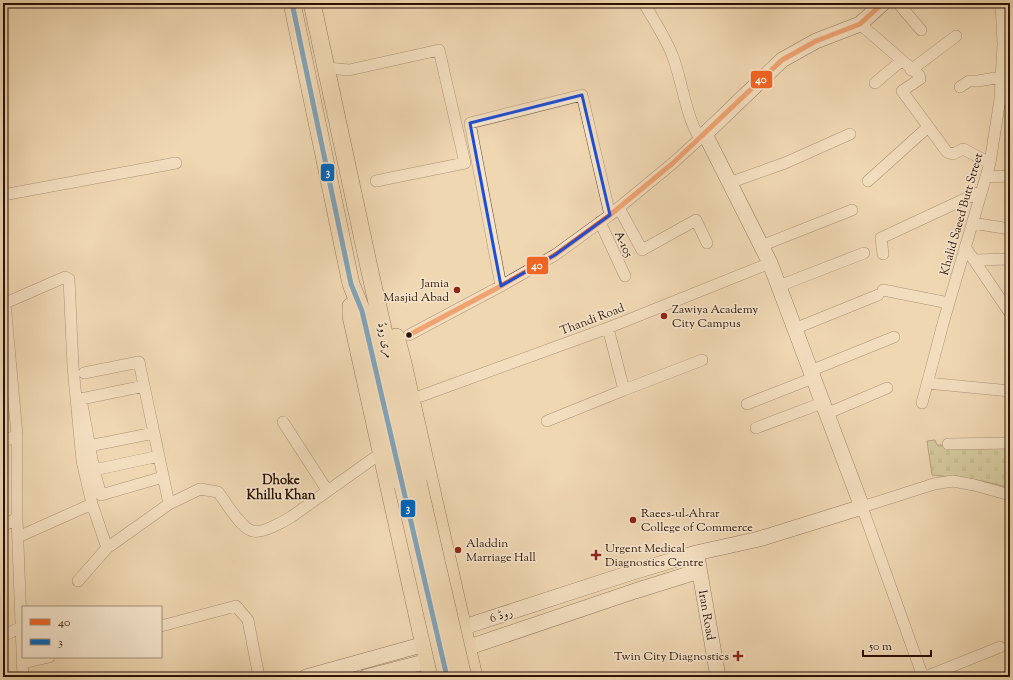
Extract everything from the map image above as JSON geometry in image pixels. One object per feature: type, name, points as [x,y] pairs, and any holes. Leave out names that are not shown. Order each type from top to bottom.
[{"type":"main road","name":"مری روڈ","points":[[292,3],[351,284],[362,311],[462,677]]},
{"type":"main road","name":"مری روڈ","points":[[312,3],[370,272],[447,677]]},
{"type":"main road","points":[[862,507],[811,375],[770,262],[730,183],[702,137],[782,60],[816,41],[860,24],[883,3]]},
{"type":"main road","points":[[370,272],[386,300],[402,359],[464,627],[474,677]]},
{"type":"main road","points":[[351,284],[351,316],[430,669]]},
{"type":"main road","name":"روڈ 6","points":[[306,677],[425,644],[464,627],[696,552],[759,539],[862,507]]},
{"type":"main road","name":"Iran Road","points":[[696,552],[718,677]]},
{"type":"main road","name":"روڈ 6","points":[[366,677],[391,670],[430,669],[467,647],[635,591],[699,572]]},
{"type":"main road","points":[[391,670],[405,677]]},
{"type":"street","points":[[409,334],[501,286],[555,255],[614,212],[702,137],[693,127],[689,116],[673,57],[644,3]]},
{"type":"street","points":[[898,3],[921,30]]},
{"type":"street","name":"Khalid Saeed Butt Street","points":[[922,403],[949,303],[990,163],[1000,99],[1006,35],[1001,3]]},
{"type":"street","points":[[860,24],[918,75],[920,79],[902,91],[950,154],[963,149],[990,163]]},
{"type":"street","points":[[911,70],[956,36]]},
{"type":"street","points":[[326,68],[349,70],[438,50],[465,163],[376,181]]},
{"type":"street","points":[[875,83],[901,61]]},
{"type":"street","points":[[960,87],[969,81],[1001,77]]},
{"type":"street","points":[[501,286],[470,123],[582,95],[614,212],[642,250],[696,220],[707,243]]},
{"type":"street","points":[[868,181],[928,127]]},
{"type":"street","points":[[730,183],[792,160],[850,134]]},
{"type":"street","points":[[3,195],[176,163]]},
{"type":"street","points":[[986,177],[1010,176]]},
{"type":"street","points":[[883,254],[881,238],[982,191]]},
{"type":"street","points":[[761,246],[852,210]]},
{"type":"street","name":"A-105","points":[[600,222],[625,276]]},
{"type":"street","points":[[972,223],[1010,229]]},
{"type":"street","points":[[965,247],[1010,313]]},
{"type":"street","points":[[778,286],[864,253]]},
{"type":"street","points":[[974,260],[1010,259]]},
{"type":"street","name":"Thandi Road","points":[[422,396],[608,328],[770,262]]},
{"type":"street","points":[[22,645],[17,518],[17,435],[4,304],[65,277],[69,279],[73,367],[81,453],[92,504],[107,548]]},
{"type":"street","points":[[794,329],[880,292],[949,303]]},
{"type":"street","points":[[608,328],[624,390]]},
{"type":"street","points":[[747,404],[894,337]]},
{"type":"street","points":[[547,421],[702,360]]},
{"type":"street","points":[[84,373],[139,362],[169,504]]},
{"type":"street","points":[[927,383],[1010,391]]},
{"type":"street","points":[[144,386],[81,399],[94,470],[101,495],[163,477]]},
{"type":"street","points":[[756,428],[887,388]]},
{"type":"street","points":[[283,422],[327,490]]},
{"type":"street","points":[[89,446],[154,433]]},
{"type":"street","points":[[3,442],[17,435]]},
{"type":"street","points":[[948,444],[1010,443]]},
{"type":"street","points":[[94,470],[159,456]]},
{"type":"street","points":[[78,581],[107,548],[169,504],[200,489],[218,492],[241,523],[248,530],[255,532],[277,525],[291,517],[374,458]]},
{"type":"street","points":[[1000,647],[924,677],[862,507],[934,484],[953,481],[1010,495]]},
{"type":"street","points":[[18,536],[92,504]]},
{"type":"street","points":[[3,526],[17,518]]},
{"type":"street","points":[[162,626],[236,606],[248,620],[259,677]]},
{"type":"street","points":[[3,636],[21,627]]},
{"type":"street","points":[[23,658],[23,677]]},
{"type":"street","points":[[23,663],[45,658]]},
{"type":"highlighted area","points":[[582,95],[610,215],[555,255],[501,286],[470,123]]},
{"type":"green space","points":[[935,440],[937,445],[1010,445],[1010,488],[983,481],[932,475],[927,441]]},
{"type":"transit line","name":"3","points":[[292,3],[351,284],[362,311],[447,677]]},
{"type":"transit line","name":"40","points":[[409,335],[501,286],[555,255],[610,215],[673,163],[782,60],[816,41],[860,24],[883,3]]},
{"type":"place","name":"Jamia Masjid Abad","points":[[457,290]]},
{"type":"place","name":"Zawiya Academy City Campus","points":[[664,316]]},
{"type":"place","name":"Raees-ul-Ahrar College of Commerce","points":[[633,520]]},
{"type":"place","name":"Aladdin Marriage Hall","points":[[458,550]]},
{"type":"place","name":"Urgent Medical Diagnostics Centre","points":[[596,555]]},
{"type":"place","name":"Twin City Diagnostics","points":[[738,656]]},
{"type":"district","name":"Dhoke Khillu Khan","points":[[281,486]]}]
